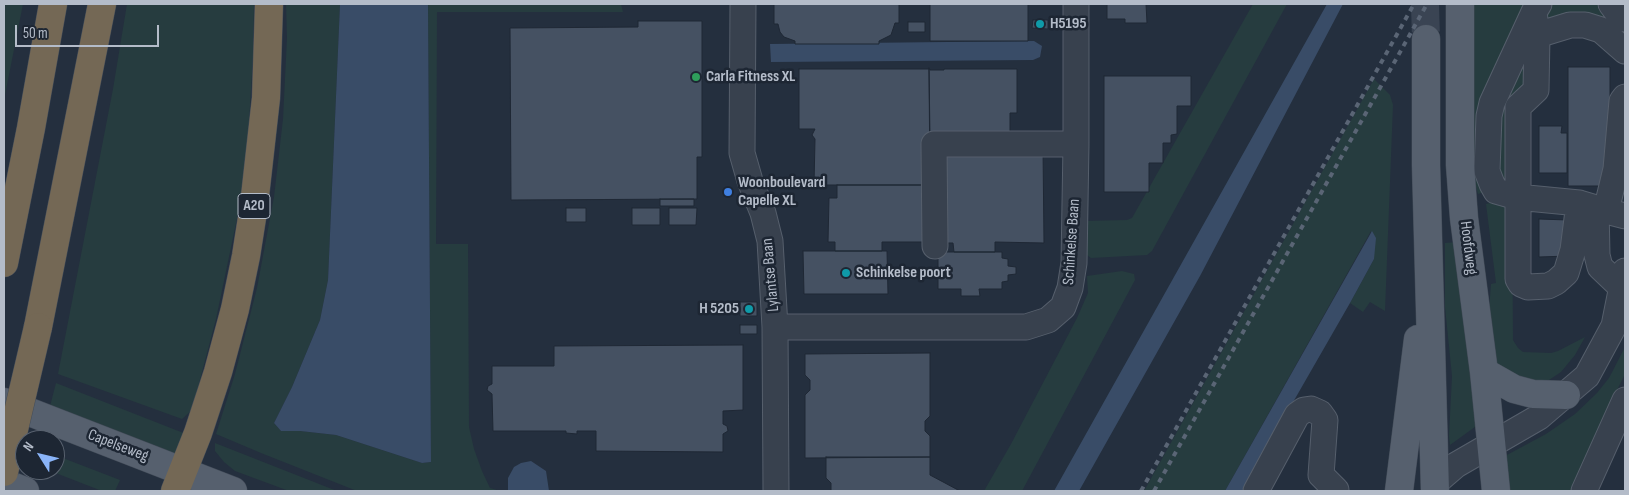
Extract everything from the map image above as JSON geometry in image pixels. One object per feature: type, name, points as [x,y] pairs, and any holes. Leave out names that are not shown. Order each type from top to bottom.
[{"type":"highway","points":[[4,263],[53,4]]},
{"type":"highway","points":[[4,472],[38,327],[102,4]]},
{"type":"highway","name":"A20","points":[[180,482],[218,372],[235,309],[246,256],[266,98],[269,4]]},
{"type":"main road","name":"Hoofdweg","points":[[1460,4],[1460,165],[1464,218],[1484,372],[1496,491]]},
{"type":"main road","points":[[1426,39],[1426,165],[1442,489],[1399,489],[1429,246]]},
{"type":"main road","points":[[1484,372],[1514,389],[1533,394],[1566,395]]},
{"type":"main road","name":"Capelseweg","points":[[4,402],[180,482],[233,491]]},
{"type":"main road","points":[[4,482],[25,491]]},
{"type":"street","name":"Lylantse Baan","points":[[743,4],[742,153],[763,213],[770,241],[776,327],[776,491]]},
{"type":"street","name":"Schinkelse Baan","points":[[776,327],[1026,327],[1048,320],[1063,307],[1070,288],[1074,263],[1076,4]]},
{"type":"street","points":[[1611,4],[1625,18]]},
{"type":"street","points":[[1533,23],[1585,25],[1601,30],[1625,51]]},
{"type":"street","points":[[1533,23],[1492,103],[1489,116],[1487,171],[1496,191],[1517,197],[1602,209]]},
{"type":"street","points":[[1533,23],[1536,90],[1518,107],[1518,279],[1521,284],[1528,287],[1548,286],[1566,273],[1574,250],[1602,209]]},
{"type":"street","points":[[1442,489],[1456,465],[1539,417],[1588,376],[1614,326],[1624,279],[1600,267],[1597,255],[1602,209],[1616,169],[1622,102],[1625,96]]},
{"type":"street","points":[[935,246],[934,144],[1076,144]]},
{"type":"street","points":[[1584,491],[1625,400]]},
{"type":"street","points":[[1256,491],[1297,415],[1304,410],[1311,409],[1320,413],[1325,420],[1321,475],[1336,490]]},
{"type":"green space","points":[[4,4],[23,4],[4,100]]},
{"type":"green space","points":[[127,4],[254,4],[248,139],[239,209],[216,319],[192,410],[182,419],[58,374],[113,89]]},
{"type":"green space","points":[[286,4],[340,4],[328,280],[320,320],[292,387],[274,423],[281,431],[336,435],[422,463],[431,462],[428,4],[621,4],[623,12],[437,12],[436,244],[468,244],[469,427],[474,449],[490,488],[500,491],[357,491],[216,434],[235,374],[257,288],[274,197],[283,119],[287,38]]},
{"type":"green space","points":[[1253,4],[1287,4],[1152,251],[1147,255],[1091,258],[1084,253],[1084,221],[1127,220],[1132,218]]},
{"type":"green space","points":[[1469,4],[1533,4],[1487,101],[1484,192],[1478,194],[1470,167]]},
{"type":"green space","points":[[1545,4],[1604,4],[1616,21],[1542,29]]},
{"type":"green space","points":[[1524,43],[1526,74],[1508,185],[1492,170],[1492,117]]},
{"type":"green space","points":[[1374,79],[1390,95],[1393,105],[1385,311],[1370,302],[1363,312],[1350,303],[1374,259],[1371,231],[1225,491],[1144,491]]},
{"type":"green space","points":[[1494,202],[1512,208],[1513,340],[1518,348],[1523,352],[1551,353],[1585,337],[1575,355],[1561,372],[1549,380],[1534,384],[1498,366],[1491,353],[1488,324],[1491,284],[1496,283],[1486,204]]},
{"type":"green space","points":[[1457,242],[1479,424],[1450,445],[1452,376],[1445,307],[1445,243]]},
{"type":"green space","points":[[1122,271],[1134,274],[1135,280],[1022,491],[984,491],[1011,444],[1077,318],[1088,293],[1087,276]]},
{"type":"green space","points":[[1625,347],[1625,374],[1608,408],[1573,491],[1508,491],[1505,456],[1546,434],[1575,414],[1597,393],[1609,378]]},
{"type":"green space","points":[[56,383],[186,434],[175,458],[49,410]]},
{"type":"green space","points":[[215,443],[337,491],[289,491],[235,471],[215,451]]},
{"type":"green space","points":[[65,459],[120,480],[115,491],[102,491],[65,477]]},
{"type":"water","points":[[340,4],[428,4],[431,462],[422,463],[336,435],[281,431],[274,423],[292,387],[320,320],[328,280]]},
{"type":"water","points":[[1327,4],[1343,4],[1200,276],[1079,491],[1054,491]]},
{"type":"water","points":[[1034,41],[1042,46],[1040,57],[1033,60],[771,62],[770,44]]},
{"type":"water","points":[[1372,231],[1376,238],[1374,259],[1350,303],[1242,491],[1225,491]]},
{"type":"water","points":[[531,461],[546,471],[549,491],[508,491],[508,478],[514,467]]},
{"type":"building","points":[[774,4],[899,4],[899,23],[895,23],[891,35],[879,41],[879,44],[795,44],[795,41],[784,37],[780,32],[778,24],[774,24]]},
{"type":"building","points":[[930,4],[1028,4],[1028,41],[930,41]]},
{"type":"building","points":[[1107,4],[1146,4],[1147,23],[1125,23],[1125,19],[1107,19]]},
{"type":"building","name":"H5195","points":[[1033,20],[1048,20],[1048,29],[1032,28]]},
{"type":"building","points":[[638,21],[702,21],[702,157],[697,157],[697,199],[511,200],[510,28],[638,27]]},
{"type":"building","points":[[908,22],[925,22],[925,32],[908,32]]},
{"type":"building","points":[[1568,67],[1610,67],[1610,186],[1568,186]]},
{"type":"building","points":[[929,68],[930,70],[1017,69],[1017,113],[1010,113],[1010,139],[930,139]]},
{"type":"building","points":[[799,69],[929,69],[930,185],[814,185],[815,139],[812,135],[815,129],[799,129]]},
{"type":"building","points":[[1104,76],[1191,76],[1191,106],[1177,106],[1177,134],[1171,135],[1171,143],[1163,143],[1163,163],[1149,163],[1149,192],[1104,192]]},
{"type":"building","points":[[1539,126],[1562,126],[1561,133],[1567,133],[1567,173],[1539,173]]},
{"type":"building","points":[[938,148],[1043,148],[1044,243],[995,242],[995,252],[954,252],[953,243],[938,243]]},
{"type":"building","points":[[837,185],[930,185],[930,242],[882,242],[882,251],[835,251],[835,242],[828,242],[829,198],[837,198]]},
{"type":"building","points":[[660,199],[694,199],[694,206],[660,206]]},
{"type":"building","points":[[566,208],[586,208],[586,222],[566,222]]},
{"type":"building","points":[[632,208],[660,208],[660,225],[632,225]]},
{"type":"building","points":[[669,208],[697,208],[696,225],[669,225]]},
{"type":"building","points":[[1539,219],[1568,220],[1568,256],[1539,257]]},
{"type":"building","name":"Schinkelse poort","points":[[803,251],[887,251],[888,294],[804,294]]},
{"type":"building","points":[[938,252],[1002,252],[1002,258],[1008,259],[1008,266],[1016,267],[1016,274],[1008,275],[1008,281],[1002,282],[1002,289],[979,289],[980,296],[961,296],[961,289],[938,289]]},
{"type":"building","name":"H 5205","points":[[740,302],[757,302],[757,316],[740,316]]},
{"type":"building","points":[[740,325],[757,325],[757,334],[740,334]]},
{"type":"building","points":[[743,345],[743,410],[723,411],[723,424],[727,426],[728,431],[723,434],[723,452],[596,451],[596,431],[577,431],[577,434],[566,433],[566,431],[493,431],[492,394],[487,390],[488,386],[492,384],[492,366],[554,366],[554,346]]},
{"type":"building","points":[[930,353],[930,416],[925,421],[925,431],[930,436],[930,457],[805,458],[805,395],[810,390],[810,380],[805,375],[805,354]]},
{"type":"building","points":[[826,457],[930,457],[930,475],[960,491],[831,491],[831,483],[826,478]]},
{"type":"tunnel","points":[[1425,4],[1426,39]]},
{"type":"railway","points":[[1141,491],[1414,4]]},
{"type":"railway","points":[[1154,491],[1427,4]]},
{"type":"place","name":"H5195","points":[[1040,24]]},
{"type":"place","name":"Carla Fitness XL","points":[[696,77]]},
{"type":"place","name":"Woonboulevard Capelle XL","points":[[728,192]]},
{"type":"place","name":"Schinkelse poort","points":[[846,273]]},
{"type":"place","name":"H 5205","points":[[749,309]]}]
